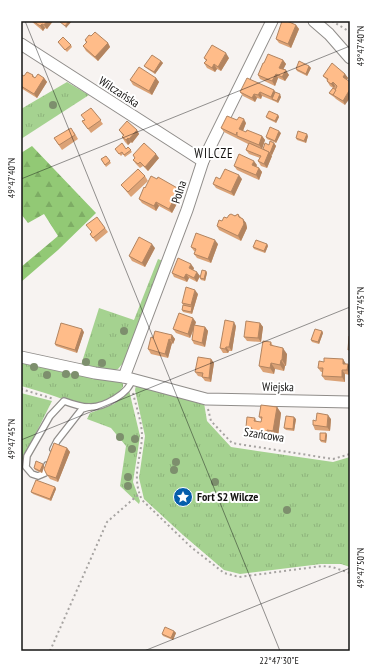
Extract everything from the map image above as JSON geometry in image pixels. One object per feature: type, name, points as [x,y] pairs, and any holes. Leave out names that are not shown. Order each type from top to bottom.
[{"type":"street","name":"Polna","points":[[129,380],[203,161],[272,21]]},
{"type":"street","points":[[314,21],[329,34],[350,58]]},
{"type":"street","name":"WiIczańska","points":[[21,44],[203,161]]},
{"type":"street","points":[[21,357],[129,380],[206,399]]},
{"type":"street","name":"Wiejska","points":[[206,399],[350,402]]},
{"type":"lane","points":[[89,407],[82,409],[57,441],[44,473],[38,476],[32,474],[26,467],[27,456],[50,416],[64,402],[96,407],[123,393],[129,380]]},
{"type":"path","points":[[332,21],[350,32]]},
{"type":"path","points":[[129,380],[142,435],[136,481],[139,494],[142,500],[191,547],[224,573],[239,577],[322,566],[332,567],[350,573]]},
{"type":"path","points":[[21,390],[64,402]]},
{"type":"path","name":"Szańcowa","points":[[206,399],[211,421],[232,443],[333,458],[350,454]]},
{"type":"path","points":[[50,651],[107,522],[139,494]]},
{"type":"green space","points":[[67,82],[89,95],[21,139],[21,109]]},
{"type":"green space","points":[[32,146],[96,213],[58,250],[21,282],[21,267],[58,236],[44,214],[28,223],[21,214],[21,153]]},
{"type":"green space","points":[[158,259],[163,261],[123,363],[118,369],[113,371],[81,365],[99,308],[134,320]]},
{"type":"green space","points":[[21,359],[123,382],[123,387],[115,396],[99,404],[82,405],[73,403],[21,386]]},
{"type":"green space","points":[[136,385],[204,403],[207,421],[231,447],[333,462],[350,457],[350,567],[341,564],[321,564],[240,574],[224,570],[144,499],[139,478],[145,436],[135,390]]},
{"type":"green space","points":[[129,390],[140,436],[133,482],[140,501],[139,504],[120,486],[126,446],[111,428],[87,419],[90,413],[114,404]]},
{"type":"green space","points":[[21,393],[52,401],[21,463]]},
{"type":"building","points":[[33,21],[47,21],[44,25],[42,24],[40,26]]},
{"type":"building","points":[[59,21],[69,21],[65,26]]},
{"type":"building","points":[[282,21],[287,21],[296,25],[288,44],[276,39]]},
{"type":"building","points":[[95,32],[108,43],[95,57],[83,46],[87,42],[85,40],[89,35],[91,36]]},
{"type":"building","points":[[63,37],[71,45],[65,50],[58,42]]},
{"type":"building","points":[[212,45],[226,53],[218,67],[214,64],[212,68],[204,63],[207,60],[204,58]]},
{"type":"building","points":[[268,54],[283,60],[279,68],[286,70],[282,77],[276,74],[272,81],[258,75]]},
{"type":"building","points":[[152,55],[161,61],[154,72],[144,66]]},
{"type":"building","points":[[299,61],[309,66],[306,74],[296,69]]},
{"type":"building","points":[[332,63],[345,74],[343,77],[350,82],[350,89],[343,101],[333,95],[337,86],[333,82],[331,84],[327,81],[328,79],[323,76]]},
{"type":"building","points":[[139,67],[156,78],[149,91],[130,80]]},
{"type":"building","points":[[27,72],[35,78],[38,74],[44,78],[34,94],[21,86],[21,76],[24,76]]},
{"type":"building","points":[[247,78],[274,90],[271,97],[260,92],[258,95],[254,94],[252,98],[240,92]]},
{"type":"building","points":[[333,88],[336,90],[333,95],[329,93]]},
{"type":"building","points":[[275,92],[280,94],[277,101],[272,99]]},
{"type":"building","points":[[91,108],[101,120],[88,129],[82,121],[85,120],[81,115]]},
{"type":"building","points":[[269,111],[278,115],[275,121],[266,117]]},
{"type":"building","points":[[227,116],[237,120],[239,117],[244,119],[239,129],[246,132],[247,130],[262,136],[259,145],[237,136],[237,132],[236,135],[221,128]]},
{"type":"building","points":[[127,121],[137,130],[129,139],[128,138],[126,140],[122,137],[124,135],[119,130]]},
{"type":"building","points":[[270,127],[279,131],[275,141],[266,137]]},
{"type":"building","points":[[71,128],[75,135],[59,145],[54,138]]},
{"type":"building","points":[[298,131],[307,134],[304,141],[296,138]]},
{"type":"building","points":[[270,141],[274,143],[270,153],[263,149],[265,143],[269,145]]},
{"type":"building","points":[[122,143],[126,149],[128,147],[131,150],[124,155],[122,152],[119,154],[115,149]]},
{"type":"building","points":[[144,143],[156,154],[145,167],[140,162],[138,164],[133,160],[135,158],[133,155]]},
{"type":"building","points":[[249,143],[269,152],[264,164],[258,161],[261,156],[246,150]]},
{"type":"building","points":[[239,154],[254,161],[252,165],[259,168],[256,175],[234,166]]},
{"type":"building","points":[[106,156],[110,161],[105,165],[101,159]]},
{"type":"building","points":[[138,169],[145,176],[128,192],[121,185]]},
{"type":"building","points":[[225,169],[239,175],[231,192],[213,184],[216,177],[220,179]]},
{"type":"building","points":[[151,176],[157,179],[158,177],[179,189],[169,209],[156,202],[154,206],[139,199]]},
{"type":"building","points":[[231,214],[235,216],[238,214],[239,217],[243,219],[244,224],[238,236],[217,226],[219,220],[222,221],[224,217],[227,218]]},
{"type":"building","points":[[97,217],[105,228],[93,238],[90,234],[92,232],[86,225]]},
{"type":"building","points":[[196,233],[215,240],[208,259],[194,254],[196,249],[191,247]]},
{"type":"building","points":[[139,237],[152,244],[142,263],[129,256]]},
{"type":"building","points":[[256,240],[267,244],[264,251],[253,247]]},
{"type":"building","points":[[178,258],[191,264],[189,268],[197,272],[194,278],[186,274],[184,278],[172,273]]},
{"type":"building","points":[[202,270],[206,271],[204,279],[200,278]]},
{"type":"building","points":[[186,287],[195,290],[191,305],[182,303]]},
{"type":"building","points":[[183,305],[192,307],[191,312],[182,310]]},
{"type":"building","points":[[179,313],[193,318],[188,334],[173,329]]},
{"type":"building","points":[[225,320],[234,322],[229,347],[226,347],[225,349],[220,348]]},
{"type":"building","points":[[246,321],[260,323],[258,338],[244,337]]},
{"type":"building","points":[[61,323],[82,329],[75,350],[55,344]]},
{"type":"building","points":[[194,325],[205,327],[202,343],[192,340]]},
{"type":"building","points":[[315,329],[322,331],[318,342],[311,340]]},
{"type":"building","points":[[155,331],[172,335],[171,340],[169,339],[165,354],[148,349],[151,337],[153,338]]},
{"type":"building","points":[[349,336],[350,350],[348,350]]},
{"type":"building","points":[[263,341],[271,342],[270,345],[283,348],[280,365],[271,363],[270,368],[259,366]]},
{"type":"building","points":[[198,357],[211,359],[209,378],[202,377],[203,373],[195,372]]},
{"type":"building","points":[[324,358],[343,359],[343,364],[348,364],[347,370],[342,370],[342,377],[322,376],[323,368],[318,368],[319,361],[324,362]]},
{"type":"building","points":[[261,405],[277,407],[273,431],[267,430],[267,434],[251,431],[252,428],[246,427],[247,417],[255,418],[254,421],[261,422],[262,417],[259,417]]},
{"type":"building","points":[[317,413],[328,415],[327,427],[313,425],[313,420],[316,421]]},
{"type":"building","points":[[286,416],[294,417],[293,429],[284,428]]},
{"type":"building","points":[[320,433],[326,433],[325,441],[320,440]]},
{"type":"building","points":[[54,443],[67,448],[56,478],[47,475],[44,469]]},
{"type":"building","points":[[36,461],[43,464],[40,471],[34,468]]},
{"type":"building","points":[[36,480],[55,487],[50,499],[31,492]]},
{"type":"building","points":[[165,627],[174,631],[171,638],[162,634]]},
{"type":"place","name":"Fort S2 Wilcze","points":[[183,497]]},
{"type":"district","name":"WILCZE","points":[[214,153]]}]
